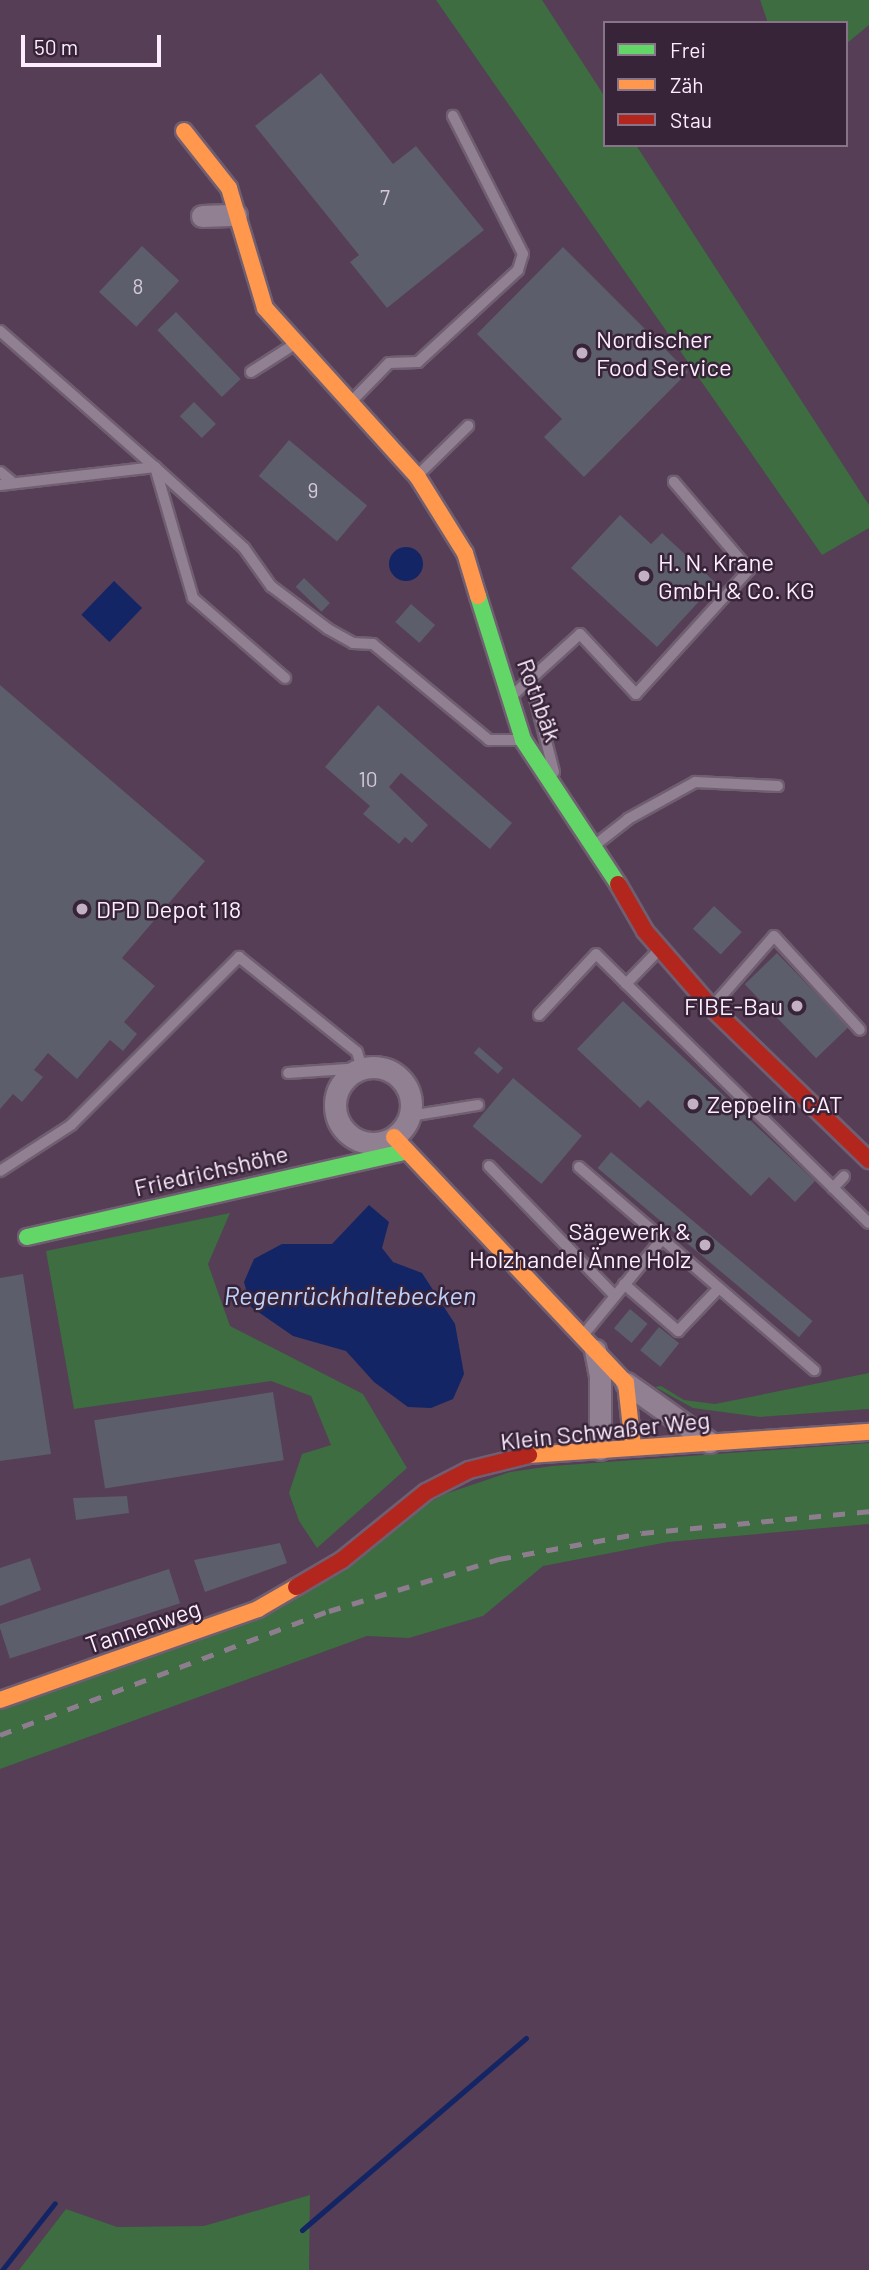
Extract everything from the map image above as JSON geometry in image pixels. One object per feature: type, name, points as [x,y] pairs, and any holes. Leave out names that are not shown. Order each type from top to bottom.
[{"type":"street","name":"Rothbäk","points":[[184,131],[229,188],[265,308],[417,476],[465,553],[523,740],[561,799],[597,844],[658,951],[711,1007],[869,1160]]},
{"type":"street","points":[[202,216],[236,215]]},
{"type":"street","points":[[399,1144],[410,1116],[411,1097],[402,1080],[384,1068],[362,1068],[344,1080],[334,1100],[338,1121],[352,1138],[373,1144],[399,1144],[626,1383],[709,1441]]},
{"type":"street","name":"Friedrichshöhe","points":[[27,1237],[399,1144]]},
{"type":"street","points":[[588,1344],[600,1376],[600,1448]]},
{"type":"street","points":[[626,1383],[634,1446]]},
{"type":"street","name":"Klein Schwaßer Weg","points":[[299,1588],[342,1560],[426,1492],[469,1470],[530,1455],[600,1448],[869,1432]]},
{"type":"street","name":"Tannenweg","points":[[0,1700],[257,1609],[299,1588]]},
{"type":"lane","points":[[350,403],[389,363],[418,362],[519,270],[523,254],[453,116]]},
{"type":"lane","points":[[0,331],[244,548],[271,586],[328,629],[353,643],[373,644],[489,740],[523,740]]},
{"type":"lane","points":[[251,372],[295,344]]},
{"type":"lane","points":[[417,476],[468,426]]},
{"type":"lane","points":[[0,472],[5,483],[155,467]]},
{"type":"lane","points":[[155,467],[193,598],[285,678]]},
{"type":"lane","points":[[510,698],[580,634],[636,694],[749,570],[674,482]]},
{"type":"lane","points":[[530,679],[561,799]]},
{"type":"lane","points":[[597,844],[628,819],[695,782],[778,786]]},
{"type":"lane","points":[[711,1007],[775,936],[860,1030]]},
{"type":"lane","points":[[626,984],[658,951]]},
{"type":"lane","points":[[539,1015],[596,954],[869,1223]]},
{"type":"lane","points":[[0,1171],[71,1125],[239,957],[357,1052],[362,1068],[288,1073]]},
{"type":"lane","points":[[410,1116],[478,1105]]},
{"type":"lane","points":[[489,1166],[615,1296]]},
{"type":"lane","points":[[579,1167],[814,1370]]},
{"type":"lane","points":[[833,1188],[844,1176]]},
{"type":"lane","points":[[588,1344],[615,1296],[662,1239]]},
{"type":"lane","points":[[624,1284],[678,1331],[719,1288]]},
{"type":"green space","points":[[436,0],[542,0],[603,94],[603,147],[637,147],[869,505],[869,528],[822,555]]},
{"type":"green space","points":[[760,0],[869,0],[869,25],[848,42],[848,21],[767,21]]},
{"type":"green space","points":[[230,1213],[208,1264],[230,1326],[363,1394],[407,1468],[317,1548],[299,1521],[289,1493],[302,1454],[331,1445],[311,1396],[271,1381],[74,1409],[46,1251]]},
{"type":"green space","points":[[869,1373],[869,1409],[760,1417],[693,1408],[655,1387],[661,1386],[684,1400],[715,1404]]},
{"type":"green space","points":[[869,1443],[869,1524],[668,1542],[543,1566],[483,1616],[409,1638],[367,1636],[0,1769],[0,1709],[147,1658],[445,1494],[510,1472],[552,1466]]},
{"type":"green space","points":[[310,2195],[309,2270],[19,2270],[66,2209],[117,2227],[204,2226]]},
{"type":"water","points":[[406,547],[418,552],[423,564],[418,576],[406,581],[394,576],[389,564],[394,552]]},
{"type":"water","points":[[114,581],[142,608],[109,642],[81,615]]},
{"type":"water","name":"Regenrückhaltebecken","points":[[369,1205],[389,1222],[382,1248],[393,1262],[422,1273],[455,1324],[464,1374],[453,1399],[431,1408],[408,1407],[374,1382],[346,1351],[293,1336],[251,1307],[244,1282],[254,1259],[282,1244],[332,1244]]},
{"type":"building","points":[[321,73],[393,164],[416,146],[484,230],[387,308],[350,262],[359,255],[255,126]]},
{"type":"building","points":[[142,246],[179,281],[136,327],[99,292]]},
{"type":"building","name":"Nordischer Food Service","points":[[563,247],[688,372],[584,477],[544,437],[562,419],[477,334]]},
{"type":"building","points":[[176,312],[241,379],[222,397],[157,330]]},
{"type":"building","points":[[194,402],[216,424],[202,438],[180,416]]},
{"type":"building","points":[[289,440],[367,506],[337,542],[259,476]]},
{"type":"building","name":"H. N. Krane GmbH & Co. KG","points":[[620,515],[651,544],[662,533],[716,583],[657,647],[571,568]]},
{"type":"building","points":[[304,578],[330,603],[322,612],[296,587]]},
{"type":"building","points":[[411,604],[435,625],[419,643],[395,622]]},
{"type":"building","name":"DPD Depot 118","points":[[0,685],[205,861],[122,958],[155,986],[124,1022],[137,1034],[123,1051],[110,1040],[77,1079],[48,1053],[34,1070],[43,1077],[22,1102],[13,1094],[0,1109]]},
{"type":"building","points":[[378,705],[512,823],[490,849],[401,773],[389,787],[428,825],[412,843],[405,837],[399,844],[363,814],[370,806],[325,767]]},
{"type":"building","points":[[714,906],[742,932],[721,955],[693,929]]},
{"type":"building","name":"FIBE-Bau","points":[[777,953],[849,1027],[816,1058],[745,984]]},
{"type":"building","name":"Zeppelin CAT","points":[[623,1001],[815,1181],[795,1202],[769,1177],[751,1196],[648,1100],[640,1108],[577,1049]]},
{"type":"building","points":[[479,1047],[503,1068],[498,1074],[474,1053]]},
{"type":"building","points":[[513,1078],[582,1136],[541,1184],[473,1126]]},
{"type":"building","name":"Sägewerk & Holzhandel Änne Holz","points":[[611,1152],[812,1321],[799,1337],[598,1168]]},
{"type":"building","points":[[23,1274],[51,1454],[0,1461],[0,1278]]},
{"type":"building","points":[[630,1309],[648,1324],[632,1343],[614,1328]]},
{"type":"building","points":[[659,1327],[679,1343],[660,1367],[640,1350]]},
{"type":"building","points":[[273,1392],[284,1460],[105,1488],[94,1420]]},
{"type":"building","points":[[127,1496],[129,1513],[76,1520],[73,1498]]},
{"type":"building","points":[[280,1543],[287,1563],[205,1592],[194,1560]]},
{"type":"building","points":[[30,1558],[41,1590],[0,1606],[0,1568]]},
{"type":"building","points":[[169,1569],[180,1603],[10,1659],[0,1624]]},
{"type":"waterway","points":[[302,2230],[526,2038]]},
{"type":"waterway","points":[[2,2270],[55,2203]]},
{"type":"railway","points":[[0,1735],[329,1611],[499,1559],[642,1533],[869,1511]]},
{"type":"traffic: fast","points":[[478,596],[523,740],[618,884]]},
{"type":"traffic: fast","points":[[27,1237],[405,1152]]},
{"type":"traffic: slow","points":[[184,131],[229,188],[265,308],[417,476],[465,553],[478,596]]},
{"type":"traffic: slow","points":[[394,1137],[626,1383],[633,1446]]},
{"type":"traffic: slow","points":[[529,1455],[869,1432]]},
{"type":"traffic: slow","points":[[0,1700],[258,1609],[296,1587]]},
{"type":"traffic: jam","points":[[618,884],[645,931],[711,1007],[869,1160]]},
{"type":"traffic: jam","points":[[296,1587],[342,1560],[426,1492],[469,1470],[529,1455]]},
{"type":"place","name":"Nordischer Food Service","points":[[582,353]]},
{"type":"place","name":"H. N. Krane GmbH & Co. KG","points":[[644,576]]},
{"type":"place","name":"DPD Depot 118","points":[[82,909]]},
{"type":"place","name":"FIBE-Bau","points":[[797,1006]]},
{"type":"place","name":"Zeppelin CAT","points":[[693,1104]]},
{"type":"place","name":"Sägewerk & Holzhandel Änne Holz","points":[[705,1245]]}]
